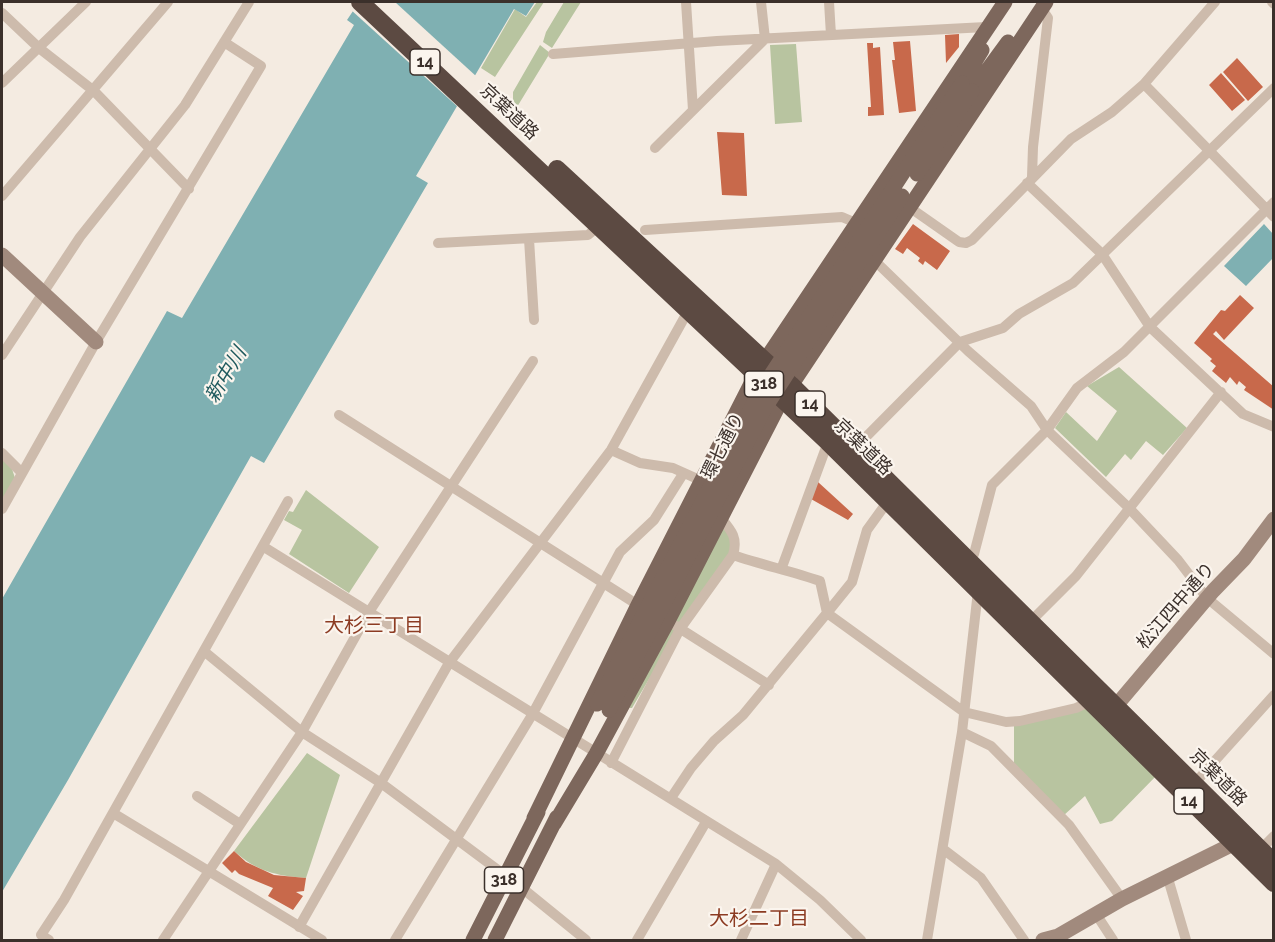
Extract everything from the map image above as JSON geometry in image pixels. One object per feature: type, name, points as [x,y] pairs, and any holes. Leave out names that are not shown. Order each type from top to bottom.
[{"type":"highway","name":"京葉道路","points":[[360,2],[492,116],[787,392],[855,448],[1030,622],[1096,697]]},
{"type":"highway","name":"京葉道路","points":[[378,2],[599,226],[688,310],[761,368]]},
{"type":"highway","name":"京葉道路","points":[[787,392],[828,442],[978,591],[1096,697],[1233,844],[1274,883]]},
{"type":"highway","name":"京葉道路","points":[[1111,712],[1194,784],[1274,864]]},
{"type":"main road","name":"318","points":[[495,940],[554,824],[638,605],[761,368],[986,27],[1005,2]]},
{"type":"main road","name":"環七通り","points":[[583,746],[785,374],[967,87],[1012,2]]},
{"type":"main road","name":"環七通り","points":[[967,87],[1042,4]]},
{"type":"main road","points":[[583,746],[674,625],[721,518],[787,392],[1042,4]]},
{"type":"main road","name":"318","points":[[473,940],[534,818],[583,746]]},
{"type":"street","points":[[2,83],[86,2]]},
{"type":"street","points":[[2,196],[168,2]]},
{"type":"street","points":[[2,355],[80,237],[185,105],[249,2]]},
{"type":"street","points":[[686,2],[693,110]]},
{"type":"street","points":[[761,2],[765,39]]},
{"type":"street","points":[[829,2],[831,35]]},
{"type":"street","points":[[909,207],[959,242],[966,243],[1071,139],[1112,112],[1144,84],[1215,2]]},
{"type":"street","points":[[1042,4],[1048,18],[1030,180],[1102,254],[1150,327],[1243,414],[1274,426]]},
{"type":"street","points":[[2,13],[39,48],[94,91],[189,189]]},
{"type":"street","points":[[553,54],[688,43],[986,27]]},
{"type":"street","points":[[655,148],[765,39]]},
{"type":"street","points":[[2,509],[96,342],[261,66],[224,42]]},
{"type":"street","points":[[968,560],[974,554],[992,485],[1047,430],[1077,388],[1124,352],[1271,209],[1208,151],[1144,84]]},
{"type":"street","points":[[855,448],[960,342],[1003,328],[1019,314],[1072,283],[1274,88]]},
{"type":"street","points":[[645,230],[842,217],[856,223]]},
{"type":"street","points":[[438,243],[588,235],[599,226]]},
{"type":"street","points":[[529,239],[534,320]]},
{"type":"street","points":[[2,255],[96,342]]},
{"type":"street","points":[[874,260],[1031,406],[1047,430],[1128,507],[1178,560],[1207,598],[1274,654]]},
{"type":"street","points":[[299,927],[449,663],[538,543],[611,450],[688,310]]},
{"type":"street","points":[[163,940],[302,732],[369,612],[533,361]]},
{"type":"street","points":[[1030,622],[1076,576],[1128,507],[1221,392]]},
{"type":"street","points":[[339,415],[638,605]]},
{"type":"street","points":[[782,567],[828,442]]},
{"type":"street","points":[[611,450],[640,463],[673,468],[702,480]]},
{"type":"street","points":[[2,453],[22,473]]},
{"type":"street","points":[[395,940],[532,715],[620,552],[654,520],[683,474]]},
{"type":"street","points":[[49,940],[41,935],[114,813],[288,501]]},
{"type":"street","points":[[670,798],[714,741],[743,715],[852,582],[867,530],[888,501]]},
{"type":"street","points":[[611,763],[674,625],[733,555],[736,544],[734,534],[721,518]]},
{"type":"street","name":"松江四中通り","points":[[1111,712],[1207,598],[1244,559],[1274,519]]},
{"type":"street","points":[[264,547],[776,864],[820,900],[850,935],[861,940]]},
{"type":"street","points":[[733,555],[759,564],[782,567],[820,581],[827,613],[964,712],[997,720],[1020,721],[1096,697]]},
{"type":"street","points":[[927,940],[962,732],[978,591]]},
{"type":"street","points":[[674,625],[769,685]]},
{"type":"street","points":[[205,652],[302,732],[381,783],[506,876]]},
{"type":"street","points":[[1194,784],[1274,695]]},
{"type":"street","points":[[962,732],[991,746],[1069,825],[1122,899]]},
{"type":"street","points":[[197,796],[240,824]]},
{"type":"street","points":[[114,813],[322,940]]},
{"type":"street","points":[[637,940],[706,822]]},
{"type":"street","points":[[1260,850],[1274,836]]},
{"type":"street","points":[[1043,940],[1058,936],[1167,875],[1233,844]]},
{"type":"street","points":[[943,849],[981,878],[1024,940]]},
{"type":"street","points":[[741,940],[776,864]]},
{"type":"street","points":[[1167,875],[1186,940]]},
{"type":"street","points":[[522,888],[586,940]]},
{"type":"street","points":[[1096,914],[1113,940]]},
{"type":"green space","points":[[537,2],[544,2],[495,77],[481,68],[515,9],[526,17]]},
{"type":"green space","points":[[564,2],[581,2],[552,48],[543,42],[546,32]]},
{"type":"green space","points":[[796,44],[802,122],[775,124],[770,45]]},
{"type":"green space","points":[[540,45],[550,53],[517,107],[513,101],[513,92]]},
{"type":"green space","points":[[1119,367],[1187,428],[1163,455],[1146,441],[1131,460],[1125,454],[1106,477],[1055,428],[1066,412],[1097,441],[1117,411],[1087,386]]},
{"type":"green space","points":[[2,458],[12,469],[15,478],[2,501]]},
{"type":"green space","points":[[306,490],[379,547],[349,593],[289,554],[302,530],[284,520],[289,511],[293,512]]},
{"type":"green space","points":[[723,524],[730,533],[730,555],[680,627],[672,621]]},
{"type":"green space","points":[[672,625],[678,630],[632,708],[629,708]]},
{"type":"green space","points":[[1086,708],[1158,774],[1112,821],[1100,824],[1085,796],[1063,816],[1014,768],[1014,725]]},
{"type":"green space","points":[[307,753],[340,775],[306,878],[286,876],[259,868],[234,851]]},
{"type":"water","name":"新中川","points":[[359,2],[535,2],[526,16],[514,9],[416,176],[428,183],[264,463],[251,456],[2,892],[2,599],[167,311],[182,318],[354,25],[347,20]]},
{"type":"water","points":[[1264,224],[1273,234],[1273,258],[1246,286],[1224,266]]},
{"type":"pier","points":[[355,2],[395,2],[477,77],[459,108],[350,9]]},
{"type":"building","points":[[959,34],[959,47],[946,63],[945,35]]},
{"type":"building","points":[[910,41],[916,111],[899,113],[892,60],[895,60],[893,42]]},
{"type":"building","points":[[867,43],[873,43],[873,48],[880,47],[884,115],[868,116],[868,107],[871,107]]},
{"type":"building","points":[[1237,58],[1263,87],[1248,101],[1223,72]]},
{"type":"building","points":[[1221,73],[1245,100],[1232,111],[1209,85]]},
{"type":"building","points":[[717,132],[744,133],[747,196],[722,195]]},
{"type":"building","points":[[913,224],[950,251],[937,270],[925,261],[923,265],[918,261],[920,258],[907,248],[903,254],[895,249]]},
{"type":"building","points":[[1240,295],[1254,308],[1224,340],[1216,331],[1213,334],[1274,387],[1274,410],[1244,390],[1246,387],[1239,381],[1237,385],[1230,377],[1226,383],[1212,371],[1216,366],[1210,361],[1212,359],[1194,343],[1221,310],[1225,311]]},
{"type":"building","points":[[818,482],[853,514],[848,520],[811,499]]},
{"type":"building","points":[[234,851],[246,862],[274,875],[306,878],[304,891],[296,892],[303,896],[293,910],[268,896],[273,888],[239,874],[235,870],[232,873],[222,863]]},
{"type":"district","name":"大杉三丁目","points":[[374,626]]},
{"type":"district","name":"大杉二丁目","points":[[759,919]]}]
